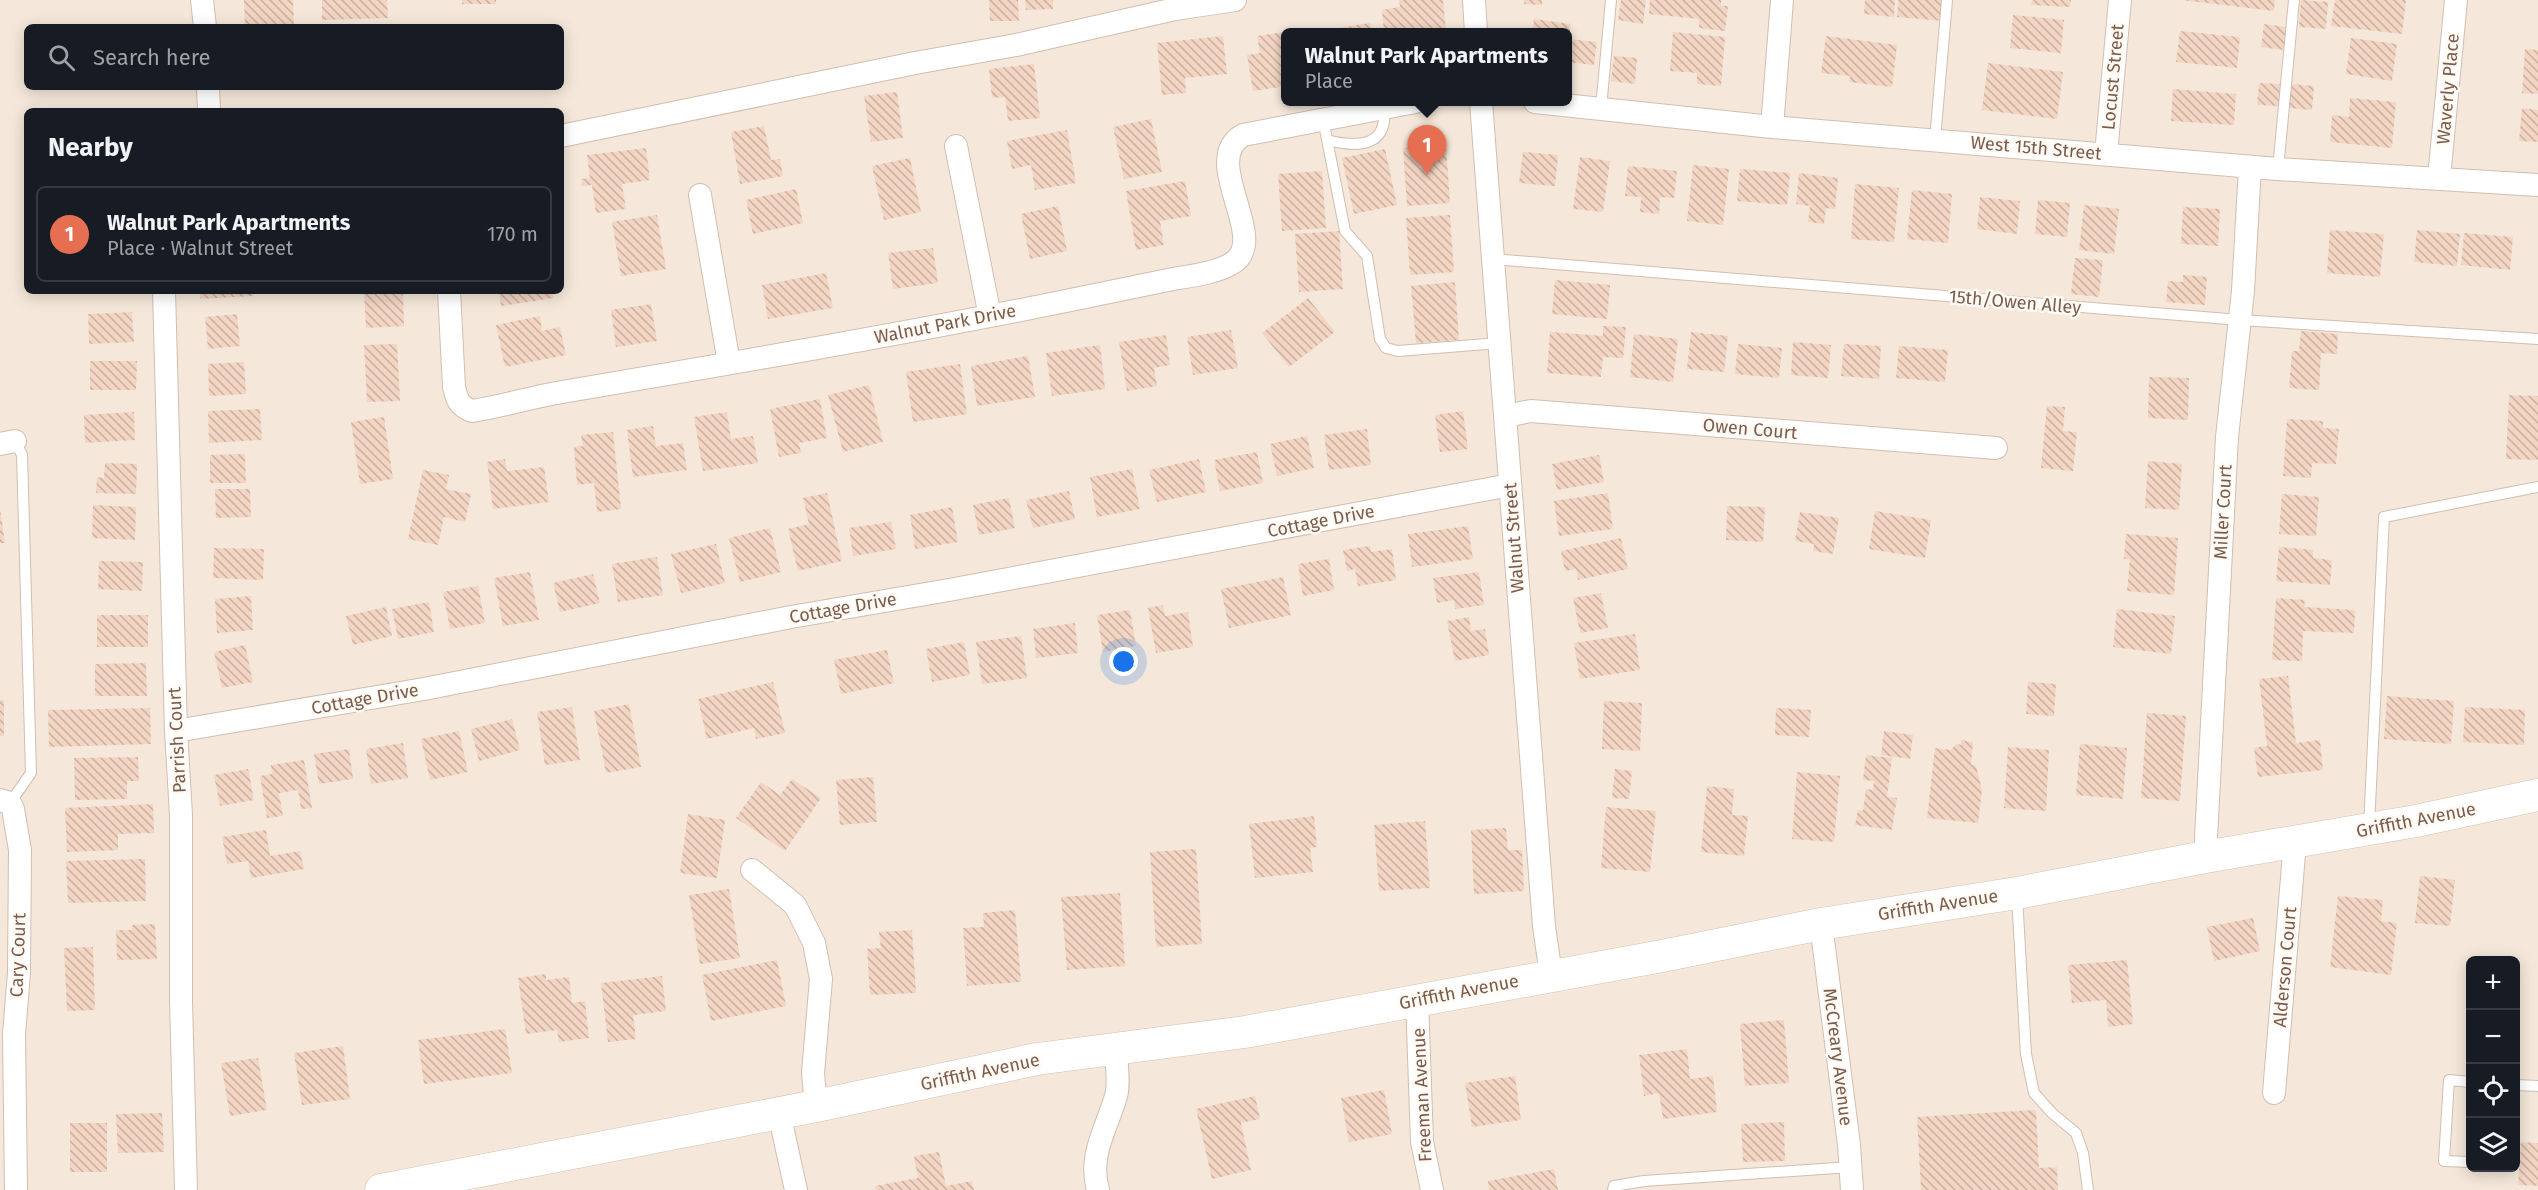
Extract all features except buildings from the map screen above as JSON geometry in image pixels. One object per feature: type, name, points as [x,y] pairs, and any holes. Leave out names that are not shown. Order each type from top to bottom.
[{"type":"street","points":[[202,0],[205,24]]},
{"type":"street","points":[[564,135],[915,63],[1016,45],[1175,9],[1235,0]]},
{"type":"street","points":[[1474,0],[1476,28]]},
{"type":"street","points":[[1772,127],[1782,0]]},
{"type":"street","name":"Locust Street","points":[[2106,154],[2120,0]]},
{"type":"street","name":"Waverly Place","points":[[2439,178],[2456,0]]},
{"type":"street","points":[[208,90],[209,108]]},
{"type":"street","name":"West 15th Street","points":[[1572,105],[1772,127],[2250,167],[2538,184]]},
{"type":"street","name":"Walnut Park Drive","points":[[449,294],[457,400],[463,407],[472,411],[558,392],[990,316],[1194,275],[1230,265],[1240,258],[1244,248],[1245,233],[1231,183],[1230,150],[1235,140],[1243,135],[1325,130],[1394,106]]},
{"type":"street","name":"Walnut Street","points":[[1480,106],[1544,926],[1551,975]]},
{"type":"street","points":[[956,146],[990,316]]},
{"type":"street","name":"Miller Court","points":[[2205,857],[2227,437],[2240,320],[2250,167]]},
{"type":"street","points":[[700,195],[729,363]]},
{"type":"street","name":"Parrish Court","points":[[164,294],[176,731],[181,815],[181,999],[186,1190]]},
{"type":"street","name":"Owen Court","points":[[1505,416],[1531,411],[1996,448]]},
{"type":"street","name":"Cottage Drive","points":[[176,731],[424,689],[791,617],[950,590],[1510,485]]},
{"type":"street","name":"Griffith Avenue","points":[[381,1190],[816,1106],[1037,1059],[1245,1032],[1662,956],[1821,924],[2017,893],[2369,829],[2538,795]]},
{"type":"street","name":"Cary Court","points":[[5,802],[14,808],[20,850],[18,973],[14,1034],[16,1190]]},
{"type":"street","name":"Alderson Court","points":[[2274,1093],[2295,842]]},
{"type":"street","points":[[752,870],[795,905],[814,943],[820,979],[813,1073],[816,1106]]},
{"type":"street","name":"McCreary Avenue","points":[[1821,924],[1852,1190]]},
{"type":"street","name":"Freeman Avenue","points":[[1417,999],[1422,1142],[1431,1190]]},
{"type":"street","points":[[1098,1190],[1095,1181],[1097,1151],[1117,1094],[1116,1050]]},
{"type":"street","points":[[779,1113],[796,1190]]},
{"type":"lane","points":[[1601,108],[1611,0]]},
{"type":"lane","points":[[1935,140],[1947,0]]},
{"type":"lane","points":[[2278,169],[2294,0]]},
{"type":"lane","points":[[1325,130],[1346,145],[1363,143],[1379,136],[1385,124],[1384,108]]},
{"type":"lane","points":[[1325,130],[1345,231],[1366,256],[1380,339],[1386,348],[1398,351],[1499,343]]},
{"type":"lane","name":"15th/Owen Alley","points":[[1492,259],[2240,320],[2538,339]]},
{"type":"lane","points":[[5,802],[31,773],[22,455],[8,443]]},
{"type":"lane","points":[[2369,829],[2384,517],[2538,487]]},
{"type":"lane","points":[[2017,893],[2026,1054],[2034,1093],[2052,1113],[2076,1133],[2084,1153],[2088,1190]]},
{"type":"lane","points":[[2466,1082],[2449,1080],[2444,1161],[2466,1162]]},
{"type":"lane","points":[[2520,1085],[2538,1086]]},
{"type":"lane","points":[[1613,1190],[1614,1186],[1644,1181],[1851,1167]]},
{"type":"shaded area","points":[[0,0],[2538,0],[2538,1190],[0,1190]]},
{"type":"place","name":"Walnut Park Apartments","points":[[1427,175]]}]
